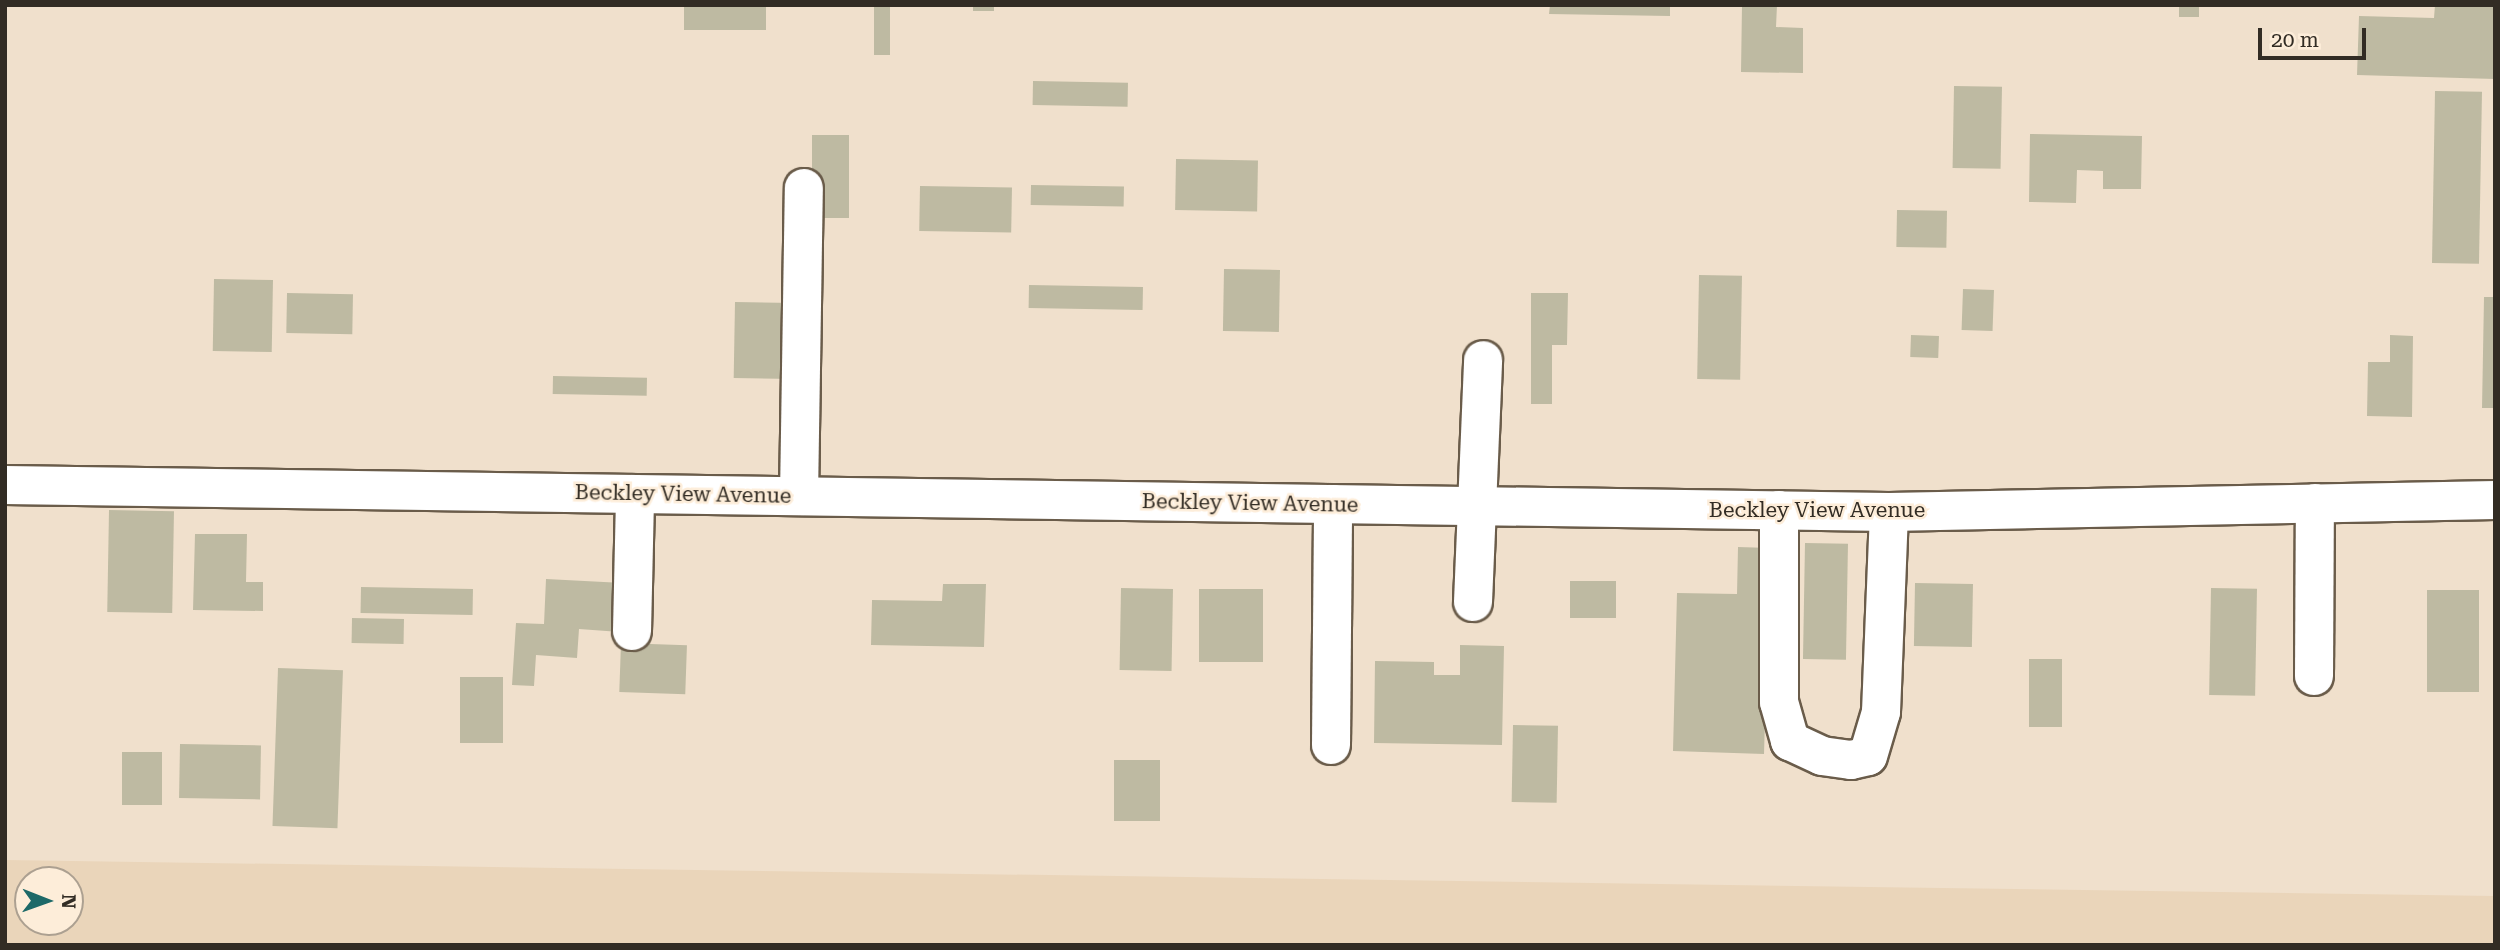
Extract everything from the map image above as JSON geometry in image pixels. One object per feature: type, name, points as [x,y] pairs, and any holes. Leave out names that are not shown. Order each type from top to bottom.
[{"type":"street","points":[[799,496],[804,188]]},
{"type":"street","points":[[1473,602],[1480,506],[1483,360]]},
{"type":"street","name":"Beckley View Avenue","points":[[5,485],[1889,512],[2495,500]]},
{"type":"street","points":[[632,631],[635,494]]},
{"type":"street","points":[[2314,676],[2315,503]]},
{"type":"street","points":[[1331,744],[1333,504]]},
{"type":"street","points":[[1779,510],[1779,702],[1790,741],[1822,756],[1851,760],[1868,756],[1881,712],[1889,512]]},
{"type":"shaded area","points":[[5,860],[2495,896],[2495,945],[5,945]]},
{"type":"building","points":[[684,5],[766,5],[766,30],[684,30]]},
{"type":"building","points":[[874,5],[890,5],[890,55],[874,55]]},
{"type":"building","points":[[973,5],[994,5],[994,11],[973,11]]},
{"type":"building","points":[[1550,5],[1670,5],[1670,16],[1549,14]]},
{"type":"building","points":[[1742,5],[1777,5],[1776,27],[1803,28],[1803,73],[1741,72]]},
{"type":"building","points":[[2179,5],[2199,5],[2199,17],[2179,17]]},
{"type":"building","points":[[2435,5],[2495,5],[2495,79],[2357,75],[2359,16],[2434,18]]},
{"type":"building","points":[[1033,81],[1128,83],[1128,107],[1033,105]]},
{"type":"building","points":[[1954,86],[2002,87],[2001,169],[1953,168]]},
{"type":"building","points":[[2435,91],[2482,92],[2479,264],[2432,263]]},
{"type":"building","points":[[2030,134],[2142,136],[2141,189],[2103,189],[2103,171],[2077,170],[2076,203],[2029,202]]},
{"type":"building","points":[[812,135],[849,135],[849,218],[812,218]]},
{"type":"building","points":[[1176,159],[1258,160],[1257,211],[1175,210]]},
{"type":"building","points":[[1031,185],[1124,187],[1124,207],[1031,205]]},
{"type":"building","points":[[920,186],[1012,188],[1011,233],[919,231]]},
{"type":"building","points":[[1897,210],[1947,211],[1946,248],[1896,247]]},
{"type":"building","points":[[1224,269],[1280,270],[1279,332],[1223,331]]},
{"type":"building","points":[[1699,275],[1742,276],[1740,380],[1697,379]]},
{"type":"building","points":[[214,279],[273,280],[272,352],[213,351]]},
{"type":"building","points":[[1029,285],[1143,287],[1143,310],[1029,308]]},
{"type":"building","points":[[1963,289],[1994,290],[1993,331],[1962,330]]},
{"type":"building","points":[[287,293],[353,294],[352,334],[286,333]]},
{"type":"building","points":[[1531,293],[1568,293],[1567,345],[1552,345],[1552,404],[1531,404]]},
{"type":"building","points":[[2484,297],[2495,297],[2495,408],[2482,408]]},
{"type":"building","points":[[735,302],[794,303],[793,379],[734,378]]},
{"type":"building","points":[[1911,335],[1939,336],[1938,358],[1910,357]]},
{"type":"building","points":[[2390,335],[2413,336],[2412,417],[2367,416],[2368,362],[2390,362]]},
{"type":"building","points":[[553,376],[647,378],[647,396],[553,394]]},
{"type":"building","points":[[109,510],[174,511],[172,613],[107,612]]},
{"type":"building","points":[[195,534],[247,534],[246,582],[263,582],[263,611],[193,610]]},
{"type":"building","points":[[1805,543],[1848,544],[1846,660],[1803,659]]},
{"type":"building","points":[[1738,547],[1770,548],[1764,754],[1673,751],[1677,593],[1737,594]]},
{"type":"building","points":[[546,579],[623,583],[620,632],[579,629],[577,658],[536,655],[534,686],[512,685],[516,623],[544,624]]},
{"type":"building","points":[[1570,581],[1616,581],[1616,618],[1570,618]]},
{"type":"building","points":[[1915,583],[1973,584],[1972,647],[1914,646]]},
{"type":"building","points":[[943,584],[986,584],[984,647],[871,645],[872,600],[942,601]]},
{"type":"building","points":[[361,587],[473,589],[473,615],[361,613]]},
{"type":"building","points":[[1121,588],[1173,589],[1172,671],[1120,670]]},
{"type":"building","points":[[2211,588],[2257,589],[2255,696],[2209,695]]},
{"type":"building","points":[[1199,589],[1263,589],[1263,662],[1199,662]]},
{"type":"building","points":[[2427,590],[2479,590],[2479,692],[2427,692]]},
{"type":"building","points":[[352,618],[404,619],[404,644],[352,643]]},
{"type":"building","points":[[621,643],[687,645],[685,694],[619,692]]},
{"type":"building","points":[[1460,645],[1504,646],[1502,745],[1374,743],[1375,661],[1434,662],[1434,675],[1460,675]]},
{"type":"building","points":[[2029,659],[2062,659],[2062,727],[2029,727]]},
{"type":"building","points":[[278,668],[343,670],[337,828],[272,826]]},
{"type":"building","points":[[460,677],[503,677],[503,743],[460,743]]},
{"type":"building","points":[[1513,725],[1558,726],[1557,803],[1512,802]]},
{"type":"building","points":[[180,744],[261,745],[260,799],[179,798]]},
{"type":"building","points":[[122,752],[162,752],[162,805],[122,805]]},
{"type":"building","points":[[1114,760],[1160,760],[1160,821],[1114,821]]}]
